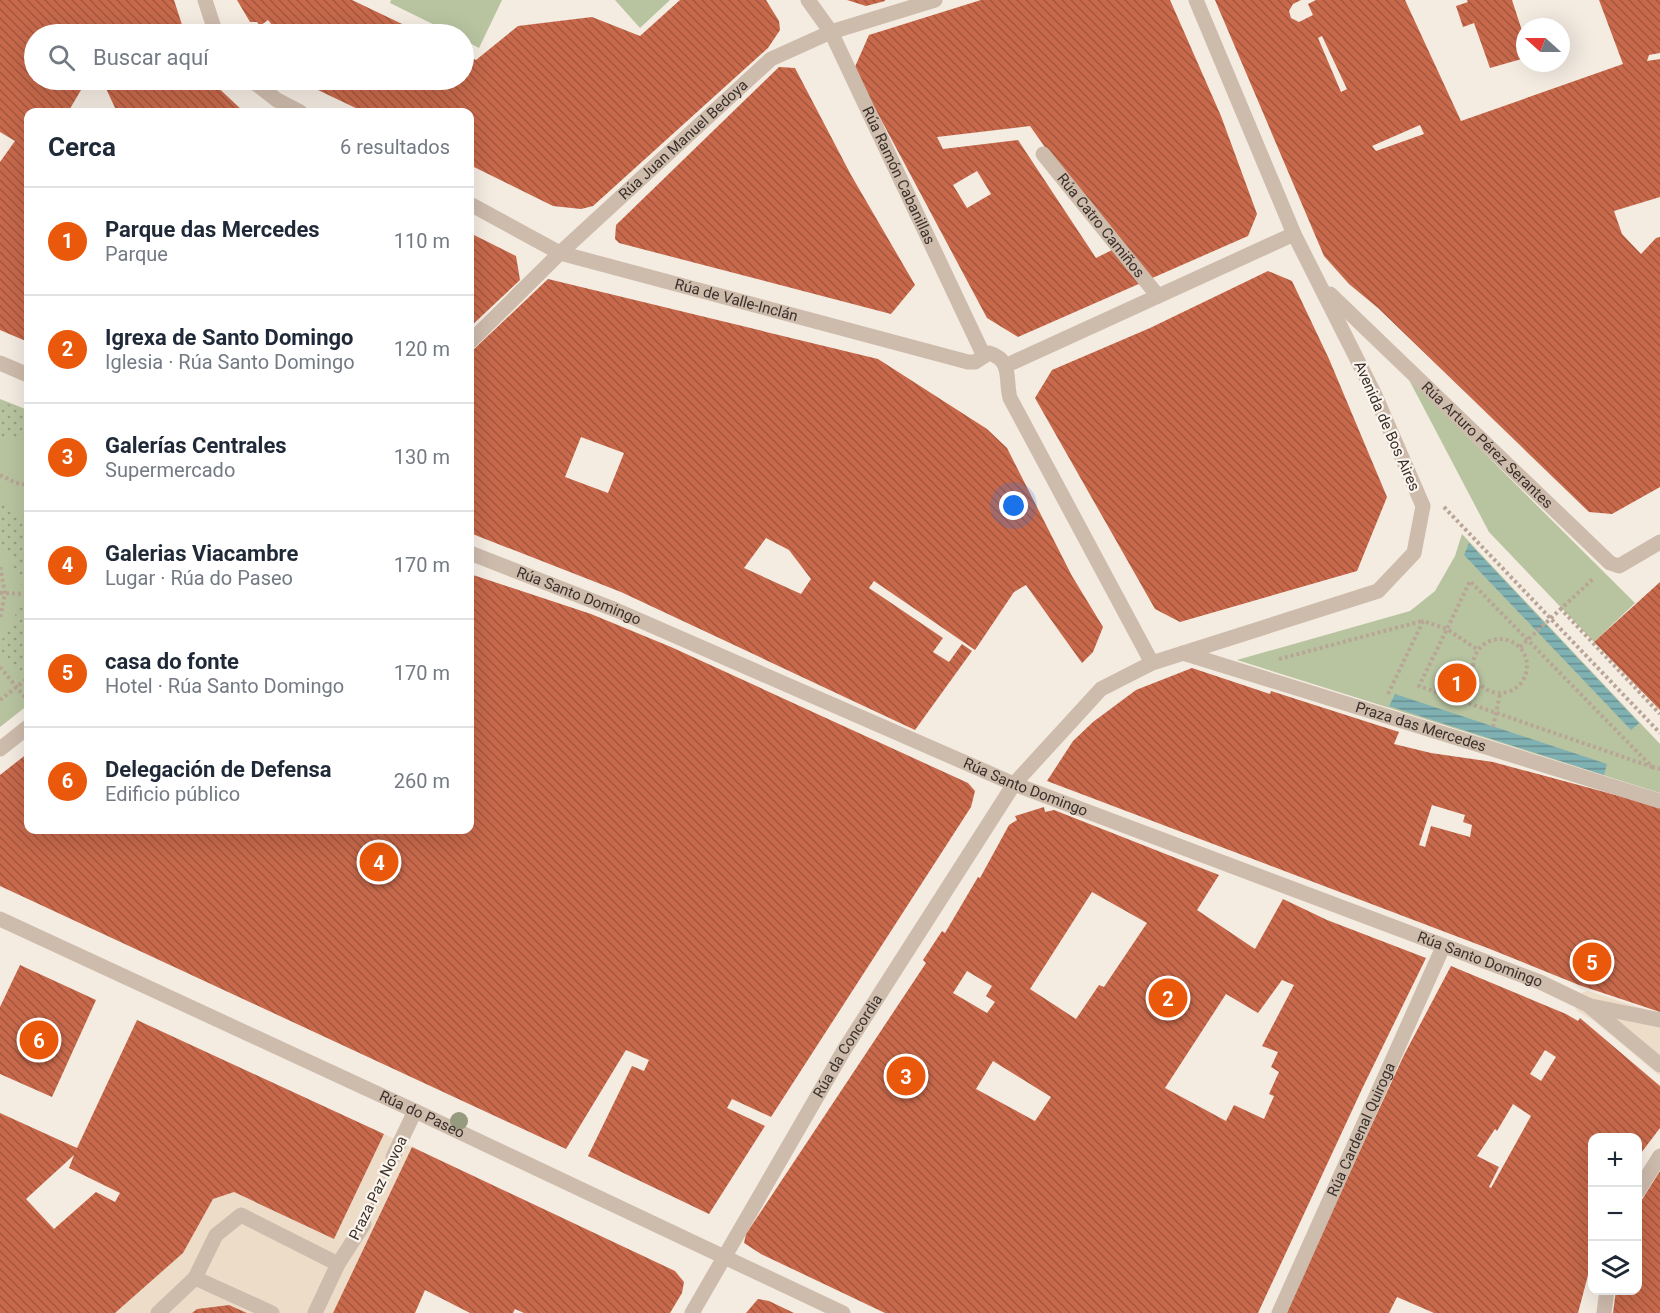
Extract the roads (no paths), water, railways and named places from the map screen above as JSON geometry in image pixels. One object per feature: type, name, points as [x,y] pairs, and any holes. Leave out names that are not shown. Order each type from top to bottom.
[{"type":"street","points":[[205,0],[213,24]]},
{"type":"street","name":"Rúa Ramón Cabanillas","points":[[808,0],[831,32],[983,354]]},
{"type":"street","name":"Rúa Juan Manuel Bedoya","points":[[474,338],[560,253],[771,59],[831,32],[935,0]]},
{"type":"street","name":"Avenida de Bos Aires","points":[[1014,784],[1101,689],[1152,663],[1378,591],[1414,553],[1423,506],[1374,393],[1294,234],[1196,0]]},
{"type":"street","points":[[264,90],[292,108]]},
{"type":"street","name":"Rúa Catro Camiños","points":[[1043,154],[1158,296]]},
{"type":"street","name":"Rúa de Valle-Inclán","points":[[474,206],[560,253],[968,362],[975,362],[983,354]]},
{"type":"street","points":[[1005,366],[1294,234]]},
{"type":"street","name":"Rúa Arturo Pérez Serantes","points":[[1321,286],[1610,563],[1619,566],[1660,542]]},
{"type":"street","points":[[983,354],[994,355],[1005,366],[1009,376],[1010,398],[1152,663]]},
{"type":"street","points":[[0,363],[24,373]]},
{"type":"street","name":"Rúa Santo Domingo","points":[[474,555],[616,610],[1014,784],[1540,982],[1588,1005]]},
{"type":"street","name":"Praza das Mercedes","points":[[1183,653],[1660,801]]},
{"type":"street","points":[[0,749],[24,730]]},
{"type":"street","name":"Rúa da Concordia","points":[[692,1313],[726,1258],[844,1050],[1014,784]]},
{"type":"street","name":"Rúa do Paseo","points":[[0,919],[843,1313]]},
{"type":"street","name":"Rúa Cardenal Quiroga","points":[[1279,1313],[1443,947]]},
{"type":"street","points":[[1588,1005],[1660,1020]]},
{"type":"street","points":[[1588,1005],[1660,1065]]},
{"type":"street","name":"Praza Paz Novoa","points":[[393,1157],[415,1111]]},
{"type":"street","points":[[1641,1187],[1660,1156]]},
{"type":"street","points":[[158,1313],[195,1278],[216,1235],[241,1215],[338,1264]]},
{"type":"street","name":"Praza Paz Novoa","points":[[315,1313],[338,1264],[364,1224]]},
{"type":"street","points":[[195,1278],[272,1313]]},
{"type":"street","points":[[1605,1313],[1607,1295]]},
{"type":"water","points":[[1469,543],[1639,723],[1631,730],[1464,555]]},
{"type":"water","points":[[1395,694],[1607,764],[1604,775],[1389,706]]},
{"type":"place","name":"Parque das Mercedes","points":[[1457,683]]},
{"type":"place","name":"Galerias Viacambre","points":[[379,862]]},
{"type":"place","name":"casa do fonte","points":[[1592,962]]},
{"type":"place","name":"Igrexa de Santo Domingo","points":[[1168,998]]},
{"type":"place","name":"Delegación de Defensa","points":[[39,1040]]},
{"type":"place","name":"Galerías Centrales","points":[[906,1076]]}]
